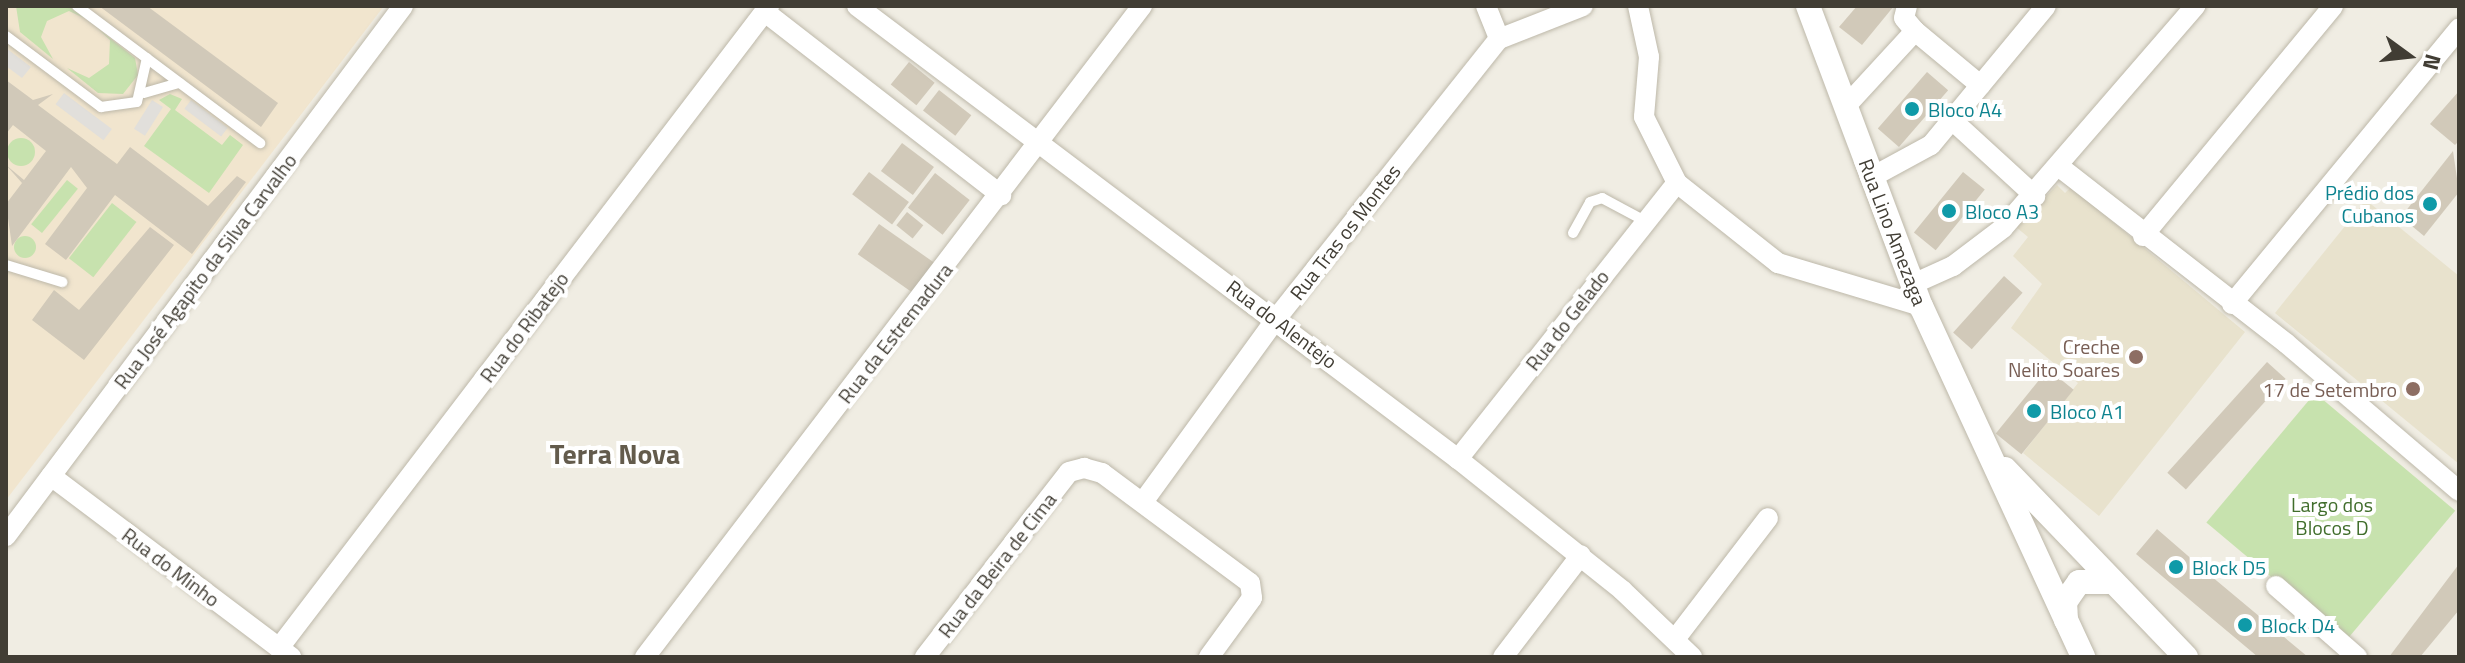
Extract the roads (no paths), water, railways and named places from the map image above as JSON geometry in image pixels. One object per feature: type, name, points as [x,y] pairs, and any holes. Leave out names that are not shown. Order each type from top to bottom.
[{"type":"street","name":"Rua José Agapito da Silva Carvalho","points":[[6,536],[403,6]]},
{"type":"street","name":"Rua do Alentejo","points":[[857,6],[1458,459],[1581,555],[1676,638],[1692,657]]},
{"type":"street","name":"Rua da Estremadura","points":[[645,657],[1001,195],[1142,6]]},
{"type":"street","points":[[1486,6],[1499,39],[1583,6]]},
{"type":"street","points":[[1638,6],[1649,57],[1644,117],[1677,183],[1778,263],[1917,295],[1978,249],[2035,196],[2195,6]]},
{"type":"street","name":"Rua Lino Amezaga","points":[[1808,6],[1917,295],[2083,657]]},
{"type":"street","points":[[1872,177],[1931,145],[1952,120],[1972,80],[2046,6]]},
{"type":"street","points":[[2143,236],[2333,6]]},
{"type":"street","points":[[767,9],[1001,195]]},
{"type":"street","name":"Rua do Ribatejo","points":[[285,652],[767,9]]},
{"type":"street","points":[[1846,106],[1908,18],[1972,80]]},
{"type":"street","points":[[2232,304],[2459,29]]},
{"type":"street","name":"Rua Tras os Montes","points":[[1143,502],[1276,319],[1499,39]]},
{"type":"street","points":[[1952,120],[2035,196]]},
{"type":"street","points":[[2061,168],[2459,491]]},
{"type":"street","name":"Rua do Gelado","points":[[1458,459],[1677,183]]},
{"type":"street","name":"Rua Lino Amezaga","points":[[1990,453],[2186,657]]},
{"type":"street","name":"Rua da Beira de Cima","points":[[925,657],[1069,472],[1102,473],[1143,502]]},
{"type":"street","name":"Rua do Minho","points":[[51,476],[285,652]]},
{"type":"street","points":[[1143,502],[1253,589],[1209,657]]},
{"type":"street","points":[[1676,638],[1768,518]]},
{"type":"street","points":[[1503,657],[1581,555]]},
{"type":"street","points":[[2066,620],[2065,602],[2079,582],[2112,582]]},
{"type":"street","points":[[2276,586],[2357,657]]},
{"type":"lane","points":[[77,6],[260,143]]},
{"type":"lane","points":[[6,36],[101,107],[125,108],[144,93],[181,83]]},
{"type":"lane","points":[[144,93],[147,58]]},
{"type":"lane","points":[[1573,233],[1590,202],[1602,198],[1645,221]]},
{"type":"lane","points":[[6,265],[62,282]]},
{"type":"place","name":"Bloco A4","points":[[1912,109]]},
{"type":"place","name":"Prédio dos Cubanos","points":[[2430,204]]},
{"type":"place","name":"Bloco A3","points":[[1949,211]]},
{"type":"place","name":"Creche Nelito Soares","points":[[2136,357]]},
{"type":"place","name":"17 de Setembro","points":[[2413,389]]},
{"type":"place","name":"Bloco A1","points":[[2034,411]]},
{"type":"place","name":"Block D5","points":[[2176,567]]},
{"type":"place","name":"Block D4","points":[[2245,625]]},
{"type":"district","name":"Terra Nova","points":[[615,454]]},
{"type":"park label","name":"Largo dos Blocos D","points":[[2332,516]]}]
